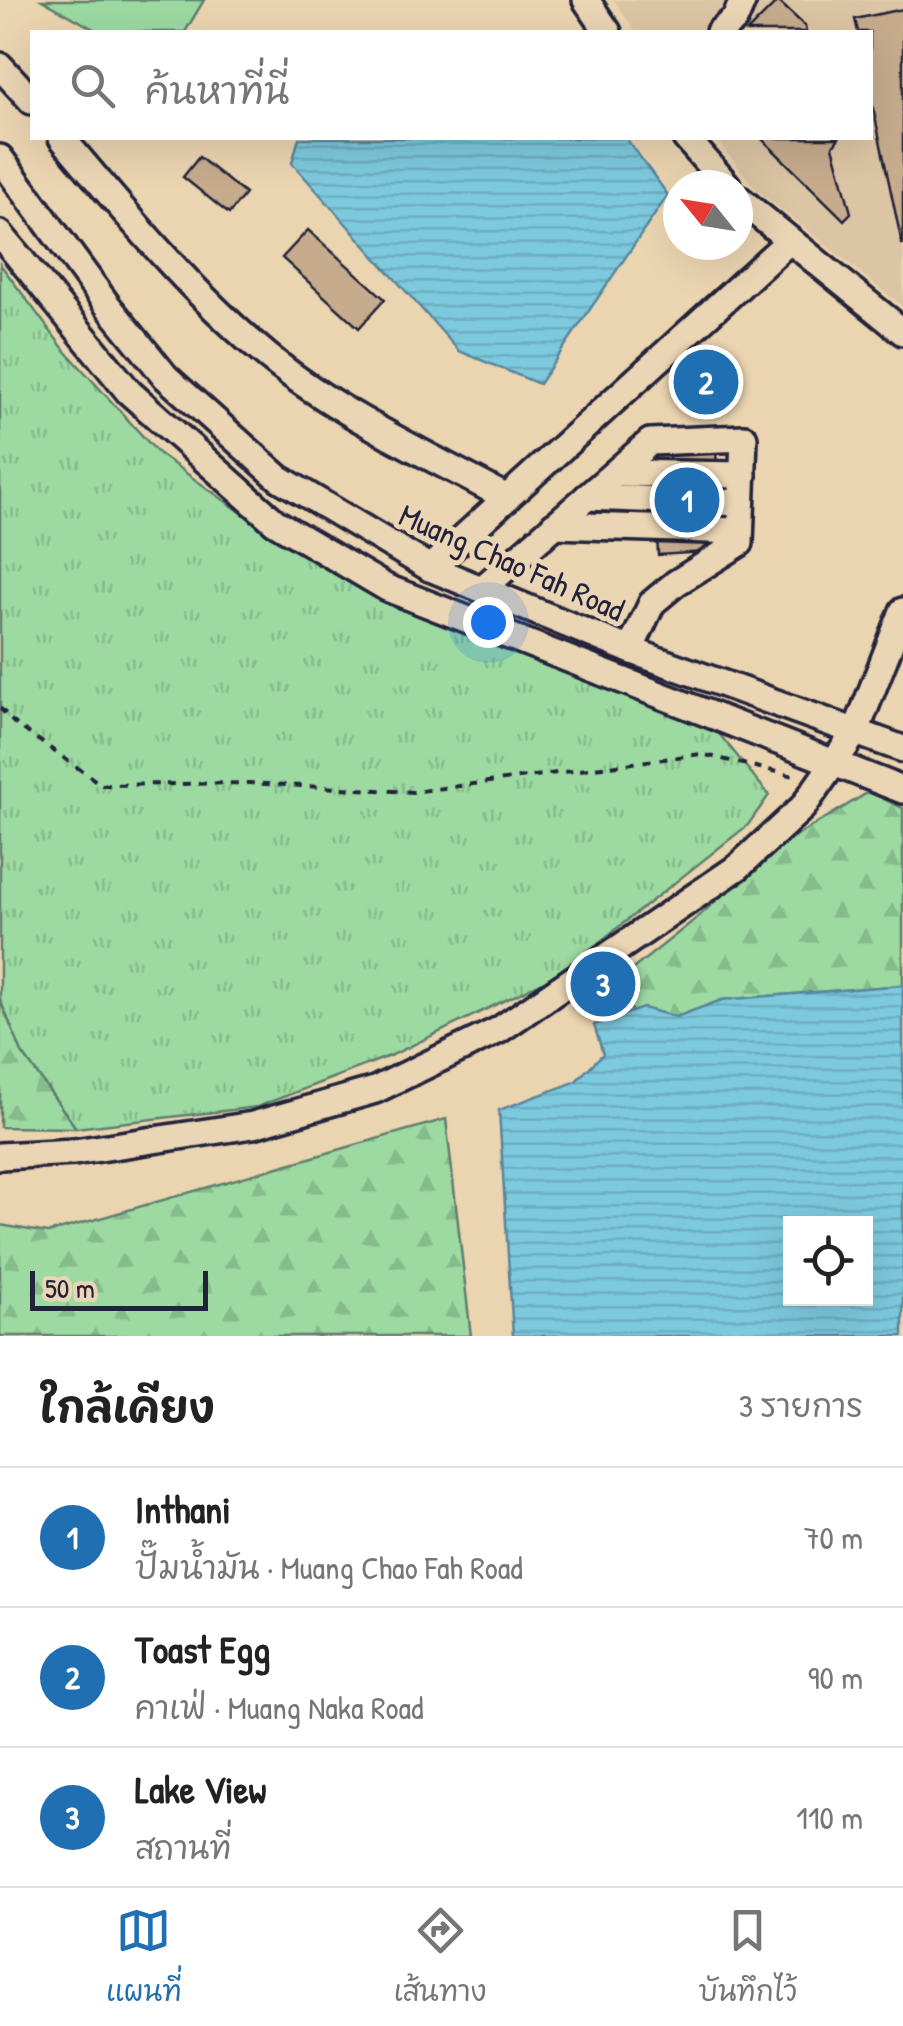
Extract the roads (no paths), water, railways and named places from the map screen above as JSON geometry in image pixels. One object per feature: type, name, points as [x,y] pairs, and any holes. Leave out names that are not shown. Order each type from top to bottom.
[{"type":"street","points":[[586,0],[607,30]]},
{"type":"street","points":[[721,30],[735,19],[744,0]]},
{"type":"street","points":[[0,66],[30,100]]},
{"type":"street","points":[[64,140],[144,236],[260,350],[326,398],[507,498]]},
{"type":"street","points":[[688,140],[714,170]]},
{"type":"street","name":"Muang Chao Fah Road","points":[[0,158],[108,306],[166,377],[279,478],[430,568],[630,650],[903,749]]},
{"type":"street","points":[[753,211],[903,332]]},
{"type":"street","name":"Muang Chao Fah Road","points":[[0,234],[130,392],[275,522],[387,588],[828,773],[903,790]]},
{"type":"street","points":[[430,568],[789,241]]},
{"type":"street","points":[[482,589],[650,442],[744,438],[740,543],[676,582],[652,603],[630,650]]},
{"type":"street","points":[[615,472],[742,475]]},
{"type":"street","points":[[586,497],[741,502]]},
{"type":"street","points":[[554,526],[740,531]]},
{"type":"street","points":[[0,1156],[74,1152],[253,1125],[375,1090],[515,1019],[738,867],[802,806],[856,731],[903,612]]},
{"type":"water","points":[[298,140],[627,140],[663,188],[663,202],[539,384],[459,351],[292,163]]},
{"type":"water","points":[[903,985],[903,1336],[513,1336],[499,1110],[575,1082],[603,1054],[594,1025],[643,1008],[676,1017],[722,1000]]},
{"type":"place","name":"Toast Egg","points":[[706,382]]},
{"type":"place","name":"Inthani","points":[[687,500]]},
{"type":"place","name":"Lake View","points":[[603,984]]}]
